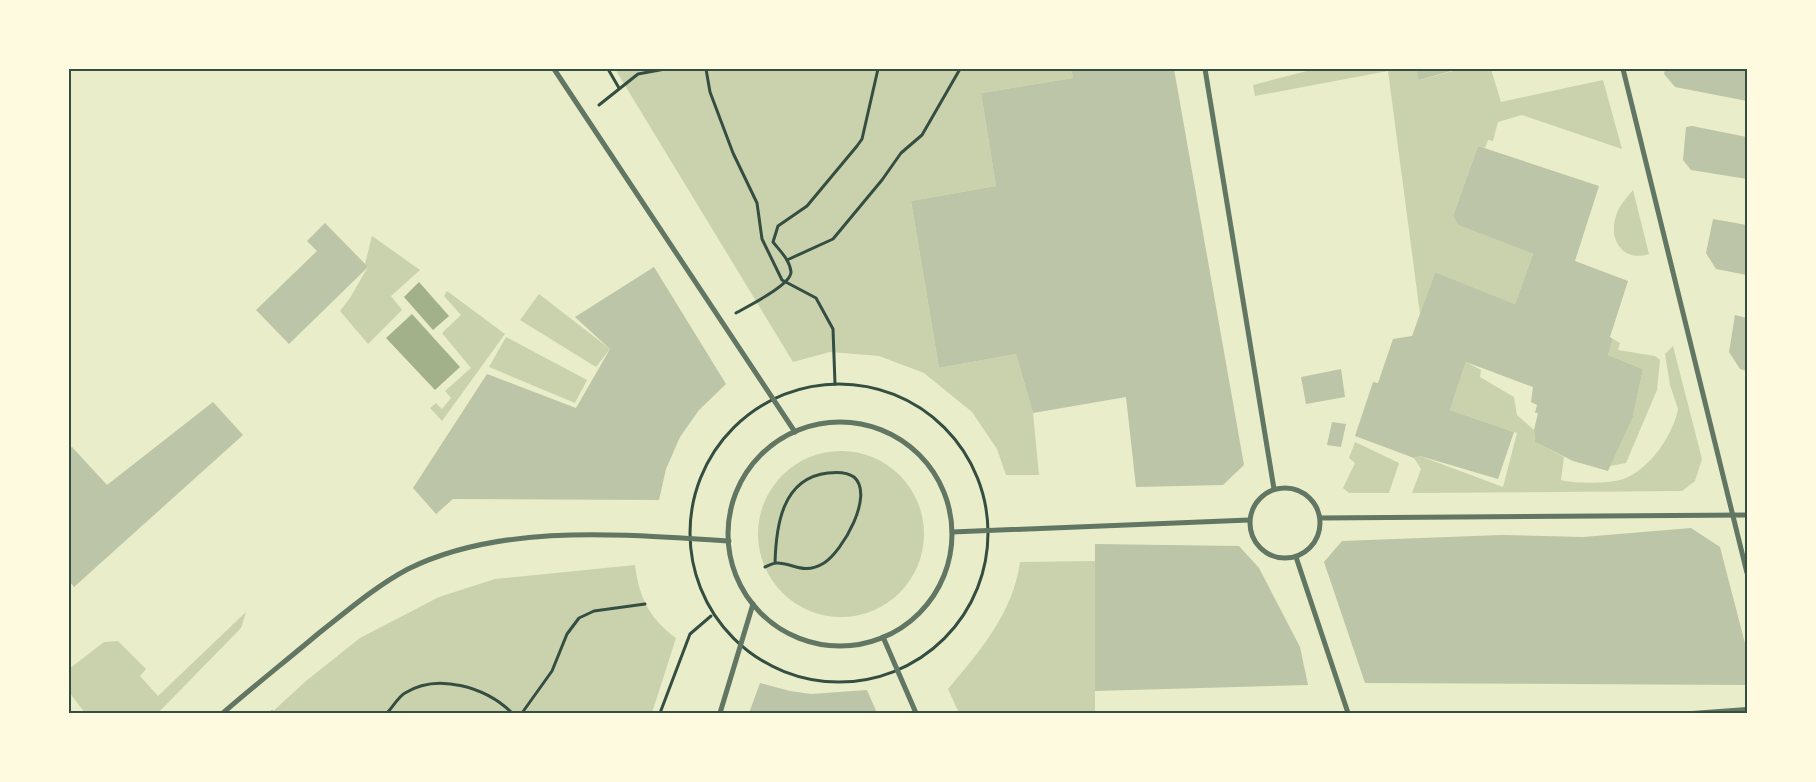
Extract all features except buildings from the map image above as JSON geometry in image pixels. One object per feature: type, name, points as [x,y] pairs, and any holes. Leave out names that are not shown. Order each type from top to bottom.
[{"type":"street","points":[[554,69],[795,432]]},
{"type":"street","points":[[1206,69],[1274,489]]},
{"type":"street","points":[[1623,69],[1747,573]]},
{"type":"street","points":[[844,422],[877,428],[900,439],[920,455],[939,483],[950,515],[952,532],[948,564],[934,595],[912,620],[883,637],[848,646],[813,643],[792,635],[774,624],[753,604],[734,568],[729,541],[729,522],[740,484],[763,453],[777,441],[810,426],[844,422]]},
{"type":"street","points":[[1274,489],[1295,489],[1304,493],[1312,500],[1320,518],[1320,528],[1312,546],[1296,557],[1284,559],[1263,551],[1251,532],[1249,520],[1257,501],[1274,489]]},
{"type":"street","points":[[1320,518],[1747,515]]},
{"type":"street","points":[[952,532],[1249,520]]},
{"type":"street","points":[[223,713],[356,603],[407,570],[449,553],[494,543],[542,537],[630,536],[729,541]]},
{"type":"street","points":[[1296,557],[1348,713]]},
{"type":"street","points":[[720,713],[753,604]]},
{"type":"street","points":[[883,637],[916,713]]},
{"type":"lane","points":[[1692,713],[1747,709]]},
{"type":"path","points":[[608,69],[619,88]]},
{"type":"path","points":[[585,116],[638,74],[664,69]]},
{"type":"path","points":[[706,69],[710,92],[733,153],[757,203],[762,239],[782,280],[816,298],[834,329],[835,384]]},
{"type":"path","points":[[722,322],[787,282],[791,273],[787,260],[773,242],[778,226],[807,206],[862,139],[878,69]]},
{"type":"path","points":[[787,260],[833,239],[882,180],[901,153],[922,135],[960,69]]},
{"type":"path","points":[[835,384],[866,387],[902,398],[929,416],[958,443],[975,470],[986,507],[989,530],[988,563],[975,593],[959,622],[940,643],[898,671],[879,678],[848,681],[812,678],[785,672],[761,660],[741,644],[711,616],[699,595],[691,565],[689,539],[698,486],[710,460],[728,434],[750,414],[772,398],[810,385],[835,384]]},
{"type":"path","points":[[765,567],[775,562],[803,569],[822,564],[836,553],[850,532],[859,505],[858,482],[853,477],[847,474],[826,473],[798,487],[786,502],[778,523],[775,562]]},
{"type":"path","points":[[522,713],[552,671],[567,634],[579,618],[594,611],[645,604]]},
{"type":"path","points":[[660,713],[690,634],[711,616]]},
{"type":"path","points":[[388,713],[404,693],[420,686],[450,683],[466,686],[493,700],[512,713]]},
{"type":"shaded area","points":[[615,69],[1071,69],[1073,78],[981,93],[996,186],[911,201],[939,368],[1016,354],[1033,413],[1039,475],[1006,475],[997,449],[972,412],[924,373],[879,356],[830,352],[793,362]]},
{"type":"shaded area","points":[[1315,69],[1416,69],[1420,80],[1460,69],[1491,69],[1501,102],[1603,80],[1622,149],[1522,115],[1498,122],[1493,141],[1488,140],[1485,148],[1478,146],[1453,216],[1458,225],[1533,254],[1515,304],[1435,272],[1420,314],[1388,71],[1255,96],[1253,85]]},
{"type":"shaded area","points":[[1633,190],[1649,254],[1639,256],[1624,252],[1619,246],[1614,231],[1614,222],[1618,210]]},
{"type":"shaded area","points":[[372,236],[420,270],[391,296],[402,310],[368,344],[340,311],[368,267],[365,264]]},
{"type":"shaded area","points":[[419,282],[449,316],[433,330],[404,297]]},
{"type":"shaded area","points":[[447,291],[505,334],[442,421],[430,408],[436,403],[442,409],[451,398],[445,391],[471,368],[442,333],[461,315],[444,296]]},
{"type":"shaded area","points":[[539,294],[610,349],[596,367],[520,320]]},
{"type":"shaded area","points":[[412,314],[460,367],[435,390],[386,338]]},
{"type":"shaded area","points":[[506,337],[587,380],[575,403],[489,367]]},
{"type":"shaded area","points":[[1613,339],[1620,343],[1618,350],[1655,356],[1660,360],[1657,390],[1626,463],[1610,466],[1633,417],[1643,369],[1608,355]]},
{"type":"shaded area","points":[[1673,346],[1702,459],[1695,481],[1682,491],[1412,493],[1421,469],[1414,458],[1420,456],[1503,487],[1517,433],[1450,410],[1466,362],[1481,370],[1480,377],[1514,397],[1517,415],[1534,430],[1535,442],[1564,457],[1561,480],[1594,483],[1620,480],[1635,473],[1660,449],[1671,429],[1678,409],[1670,385],[1665,354]]},
{"type":"shaded area","points":[[1355,442],[1399,463],[1389,493],[1349,493],[1343,488],[1355,463],[1349,458]]},
{"type":"shaded area","points":[[841,451],[865,455],[880,461],[905,482],[914,495],[920,510],[924,534],[920,558],[914,573],[893,598],[880,607],[865,613],[841,617],[817,613],[802,607],[777,586],[768,573],[762,558],[758,534],[762,510],[768,495],[789,470],[802,461],[817,455]]},
{"type":"shaded area","points":[[1095,561],[1095,713],[959,713],[948,689],[983,646],[1003,615],[1016,581],[1020,562]]},
{"type":"shaded area","points":[[635,565],[639,588],[647,607],[659,623],[676,638],[652,713],[271,713],[306,681],[360,638],[439,597],[495,579]]},
{"type":"shaded area","points":[[246,612],[241,628],[158,713],[85,713],[69,692],[69,669],[104,642],[118,641],[146,669],[140,676],[158,696]]}]
